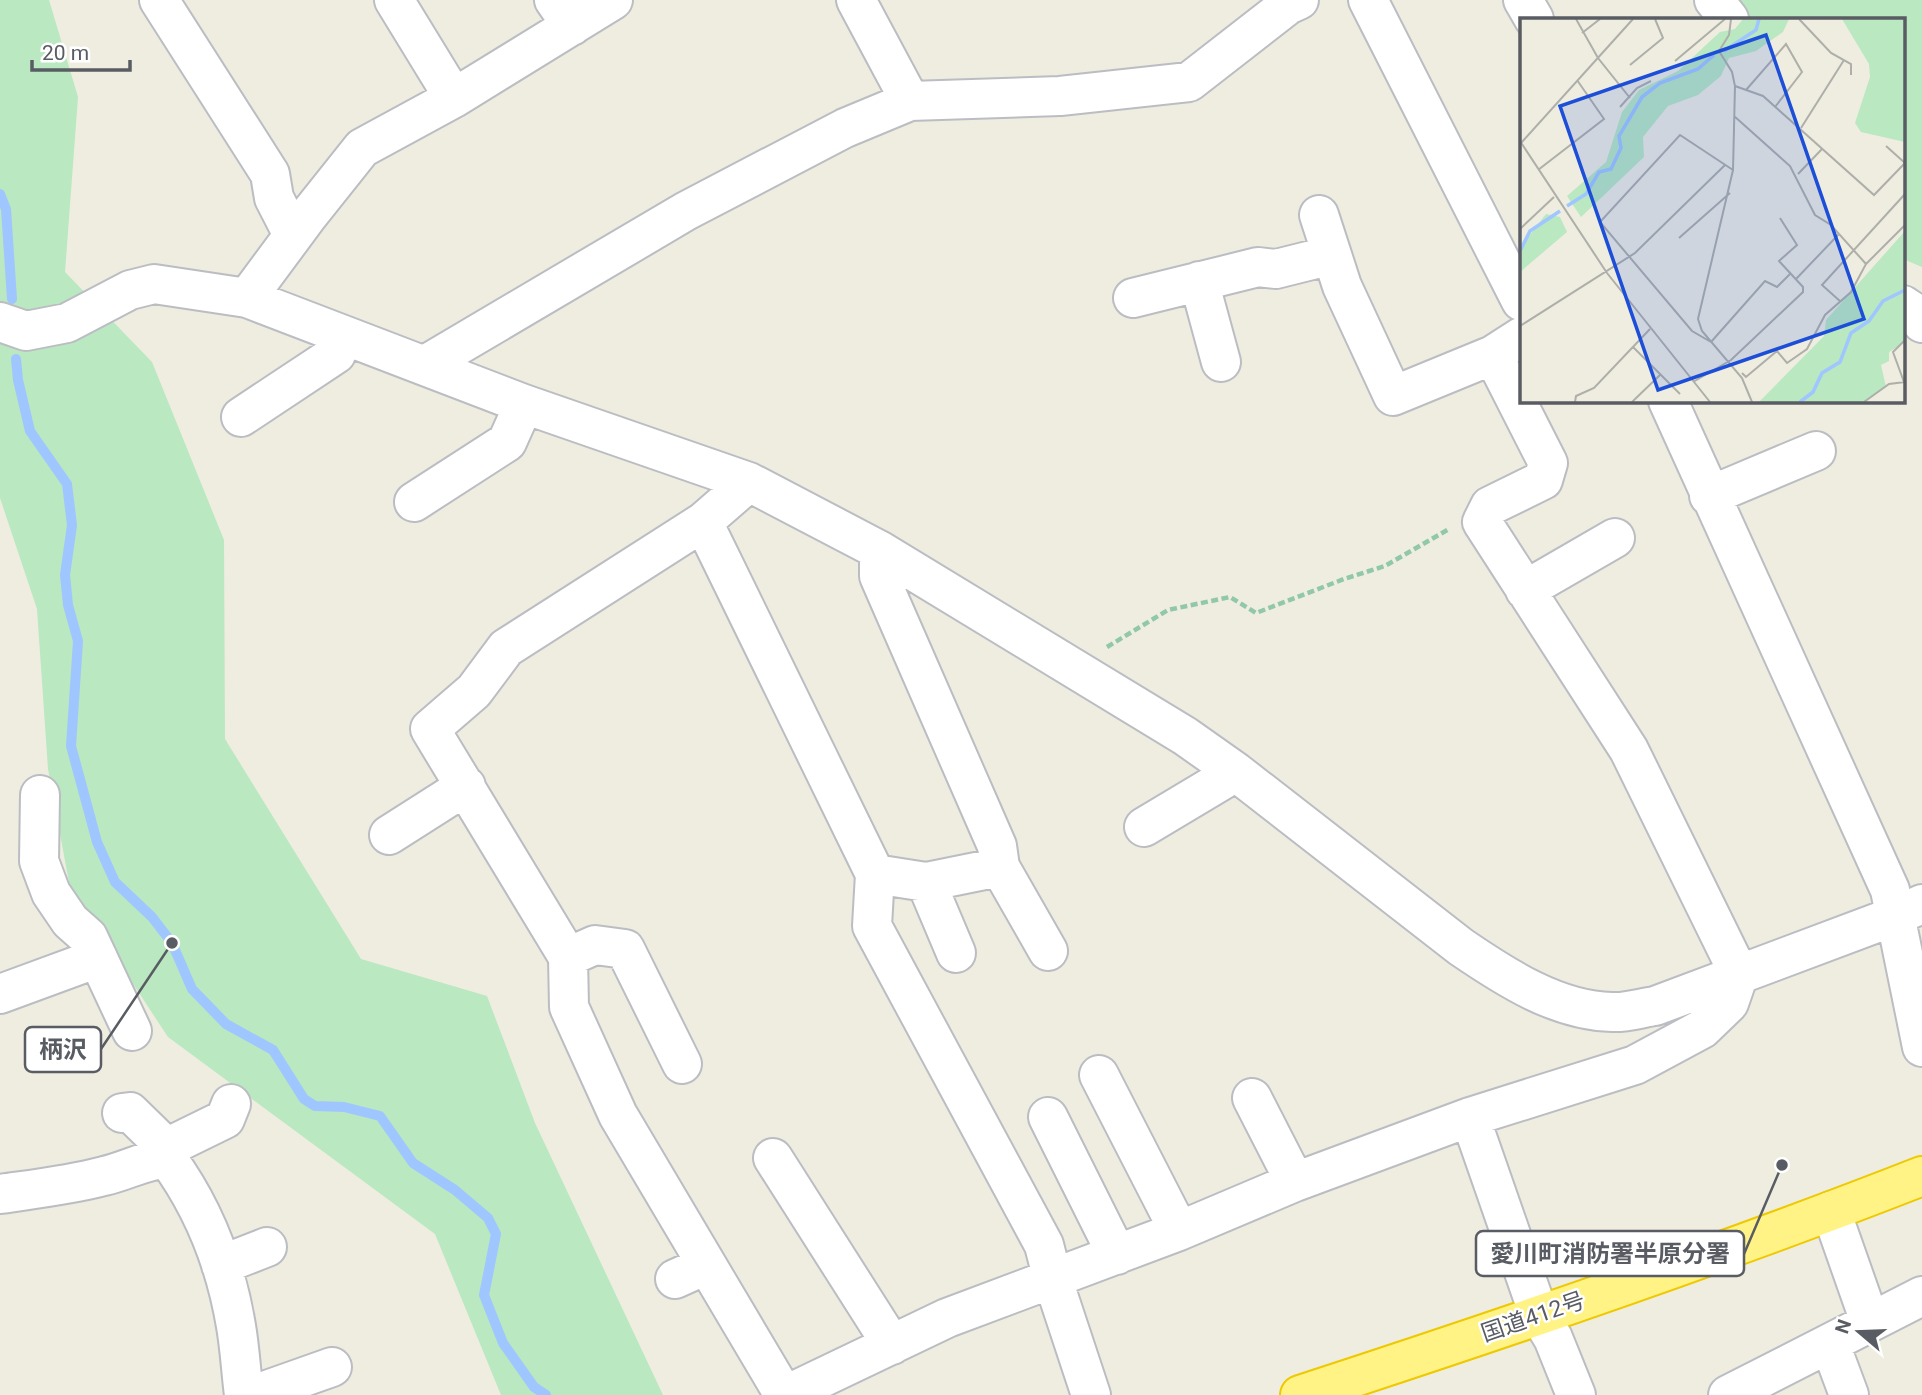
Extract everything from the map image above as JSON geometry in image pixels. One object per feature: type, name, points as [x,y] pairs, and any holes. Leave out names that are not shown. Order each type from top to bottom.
[{"type":"highway","name":"国道412号","points":[[1300,1395],[1539,1315],[1922,1176]]},
{"type":"street","points":[[159,0],[270,174],[274,198],[293,235]]},
{"type":"street","points":[[394,0],[454,97]]},
{"type":"street","points":[[247,298],[362,148],[454,97],[563,13],[613,0]]},
{"type":"street","points":[[856,0],[910,102]]},
{"type":"street","points":[[425,365],[686,211],[845,128],[910,102],[1060,96],[1189,82],[1288,5],[1299,0]]},
{"type":"street","points":[[1368,0],[1520,299]]},
{"type":"street","points":[[1523,0],[1533,18]]},
{"type":"street","points":[[1714,0],[1728,18]]},
{"type":"street","points":[[1319,215],[1342,286],[1393,396],[1507,346],[1520,383]]},
{"type":"street","points":[[1133,298],[1258,267],[1276,269],[1332,254]]},
{"type":"street","points":[[1199,281],[1221,362]]},
{"type":"street","points":[[0,322],[26,331],[67,323],[130,290],[154,284],[247,298],[524,404],[749,482],[879,550],[1185,736],[1494,970],[1539,993],[1578,1008],[1614,1012],[1655,1006],[1909,910]]},
{"type":"street","points":[[1904,306],[1915,313],[1922,323]]},
{"type":"street","points":[[241,417],[336,354],[342,335]]},
{"type":"street","points":[[749,482],[703,522],[506,648],[474,691],[430,729],[568,957],[569,1007],[606,1121],[690,1272],[785,1395],[947,1318],[1179,1231],[1295,1182],[1470,1117],[1635,1065],[1702,1028],[1729,1003],[1739,974],[1629,750],[1482,522],[1490,506],[1543,480],[1548,463],[1527,402]]},
{"type":"street","points":[[1668,402],[1890,890],[1909,910],[1922,1047]]},
{"type":"street","points":[[414,502],[507,442],[524,404]]},
{"type":"street","points":[[1710,496],[1816,451]]},
{"type":"street","points":[[703,522],[875,874],[872,926],[1044,1245],[1091,1395]]},
{"type":"street","points":[[1525,590],[1615,538]]},
{"type":"street","points":[[879,550],[879,576],[997,846],[1000,867],[1048,951]]},
{"type":"street","points":[[1144,827],[1236,772]]},
{"type":"street","points":[[388,835],[466,786]]},
{"type":"street","points":[[40,795],[39,861],[51,893],[70,921],[88,937],[132,1031]]},
{"type":"street","points":[[875,874],[926,882],[1000,867]]},
{"type":"street","points":[[926,882],[956,953]]},
{"type":"street","points":[[568,957],[594,945],[625,949],[682,1063]]},
{"type":"street","points":[[0,994],[98,958]]},
{"type":"street","points":[[1099,1075],[1179,1231]]},
{"type":"street","points":[[1252,1098],[1295,1182]]},
{"type":"street","points":[[169,1155],[174,1144],[225,1119],[231,1104]]},
{"type":"street","points":[[122,1113],[130,1112],[169,1155],[211,1235],[236,1328],[244,1394],[267,1390],[332,1367]]},
{"type":"street","points":[[1048,1117],[1117,1255]]},
{"type":"street","points":[[1470,1117],[1539,1315],[1553,1338],[1576,1395]]},
{"type":"street","points":[[0,1194],[108,1176],[169,1155]]},
{"type":"street","points":[[773,1158],[892,1345]]},
{"type":"street","points":[[1831,1211],[1870,1322]]},
{"type":"street","points":[[221,1265],[267,1247]]},
{"type":"street","points":[[1728,1395],[1922,1296]]},
{"type":"street","points":[[1830,1343],[1849,1395]]},
{"type":"path","points":[[1083,673],[1090,657],[1168,610],[1230,597],[1256,613],[1385,566],[1473,516],[1485,516]]},
{"type":"green space","points":[[0,0],[49,0],[78,97],[65,272],[152,362],[224,540],[225,739],[361,959],[487,996],[535,1123],[663,1395],[501,1395],[435,1234],[168,1037],[70,888],[48,769],[37,609],[0,498]]},
{"type":"green space","points":[[1738,0],[1922,0],[1922,267],[1904,259],[1904,18],[1747,18]]},
{"type":"waterway","points":[[0,194],[6,209],[12,299]]},
{"type":"waterway","points":[[16,359],[30,431],[67,484],[72,525],[65,575],[68,605],[78,641],[71,746],[97,842],[115,882],[152,917],[172,943],[192,989],[226,1024],[273,1050],[304,1099],[315,1106],[344,1107],[380,1116],[413,1163],[455,1190],[488,1218],[496,1234],[484,1295],[503,1343],[534,1387],[546,1395]]},
{"type":"place","name":"柄沢","points":[[172,943]]},
{"type":"place","name":"愛川町消防署半原分署","points":[[1782,1165]]}]
